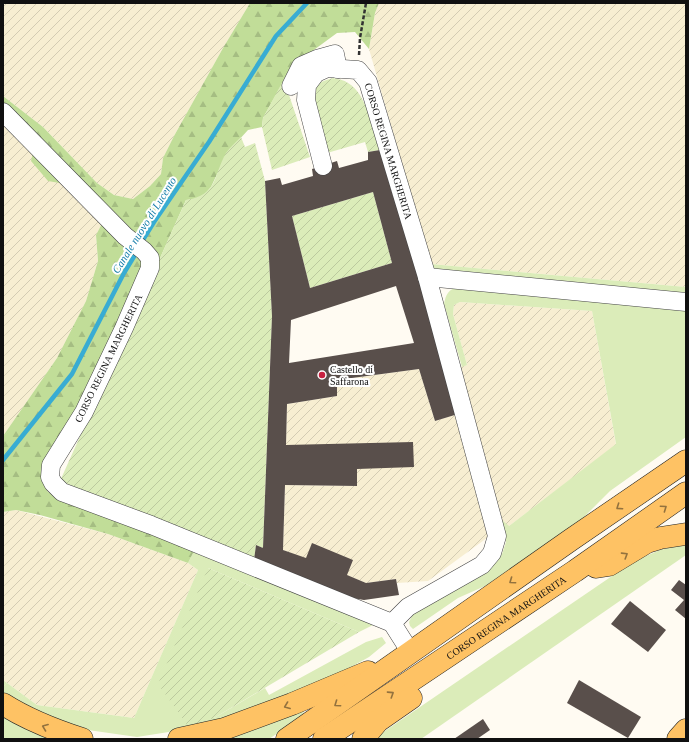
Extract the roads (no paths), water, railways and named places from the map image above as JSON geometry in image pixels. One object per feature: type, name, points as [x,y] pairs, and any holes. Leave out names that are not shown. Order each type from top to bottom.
[{"type":"main road","points":[[646,489],[686,449]]},
{"type":"main road","points":[[286,739],[572,539],[686,462]]},
{"type":"main road","name":"CORSO REGINA MARGHERITA","points":[[324,739],[575,571],[686,492]]},
{"type":"main road","points":[[575,571],[609,564],[647,542],[660,538],[686,534]]},
{"type":"main road","points":[[363,739],[378,721],[415,694],[456,651]]},
{"type":"main road","points":[[179,739],[224,729],[292,704],[411,653]]},
{"type":"main road","points":[[3,704],[38,724],[82,739]]},
{"type":"main road","points":[[678,739],[686,730]]},
{"type":"street","points":[[292,86],[301,66],[317,59],[335,54],[338,69],[327,68],[316,73],[307,85],[306,100],[322,166]]},
{"type":"street","name":"CORSO REGINA MARGHERITA","points":[[3,112],[125,236],[150,258],[150,268],[124,328],[84,412],[51,465],[50,477],[53,483],[62,492],[151,525],[392,623],[408,607],[482,566],[492,553],[497,536],[427,277],[368,82],[358,70],[338,69]]},
{"type":"street","points":[[427,277],[686,302]]},
{"type":"street","points":[[392,623],[411,653]]},
{"type":"waterway","name":"Canale nuovo di Lucento","points":[[141,243],[209,142],[276,36],[307,3]]},
{"type":"waterway","name":"Canale nuovo di Lucento","points":[[3,460],[72,374],[124,273],[138,250]]},
{"type":"place","name":"Castello di Saffarona","points":[[322,375]]}]
